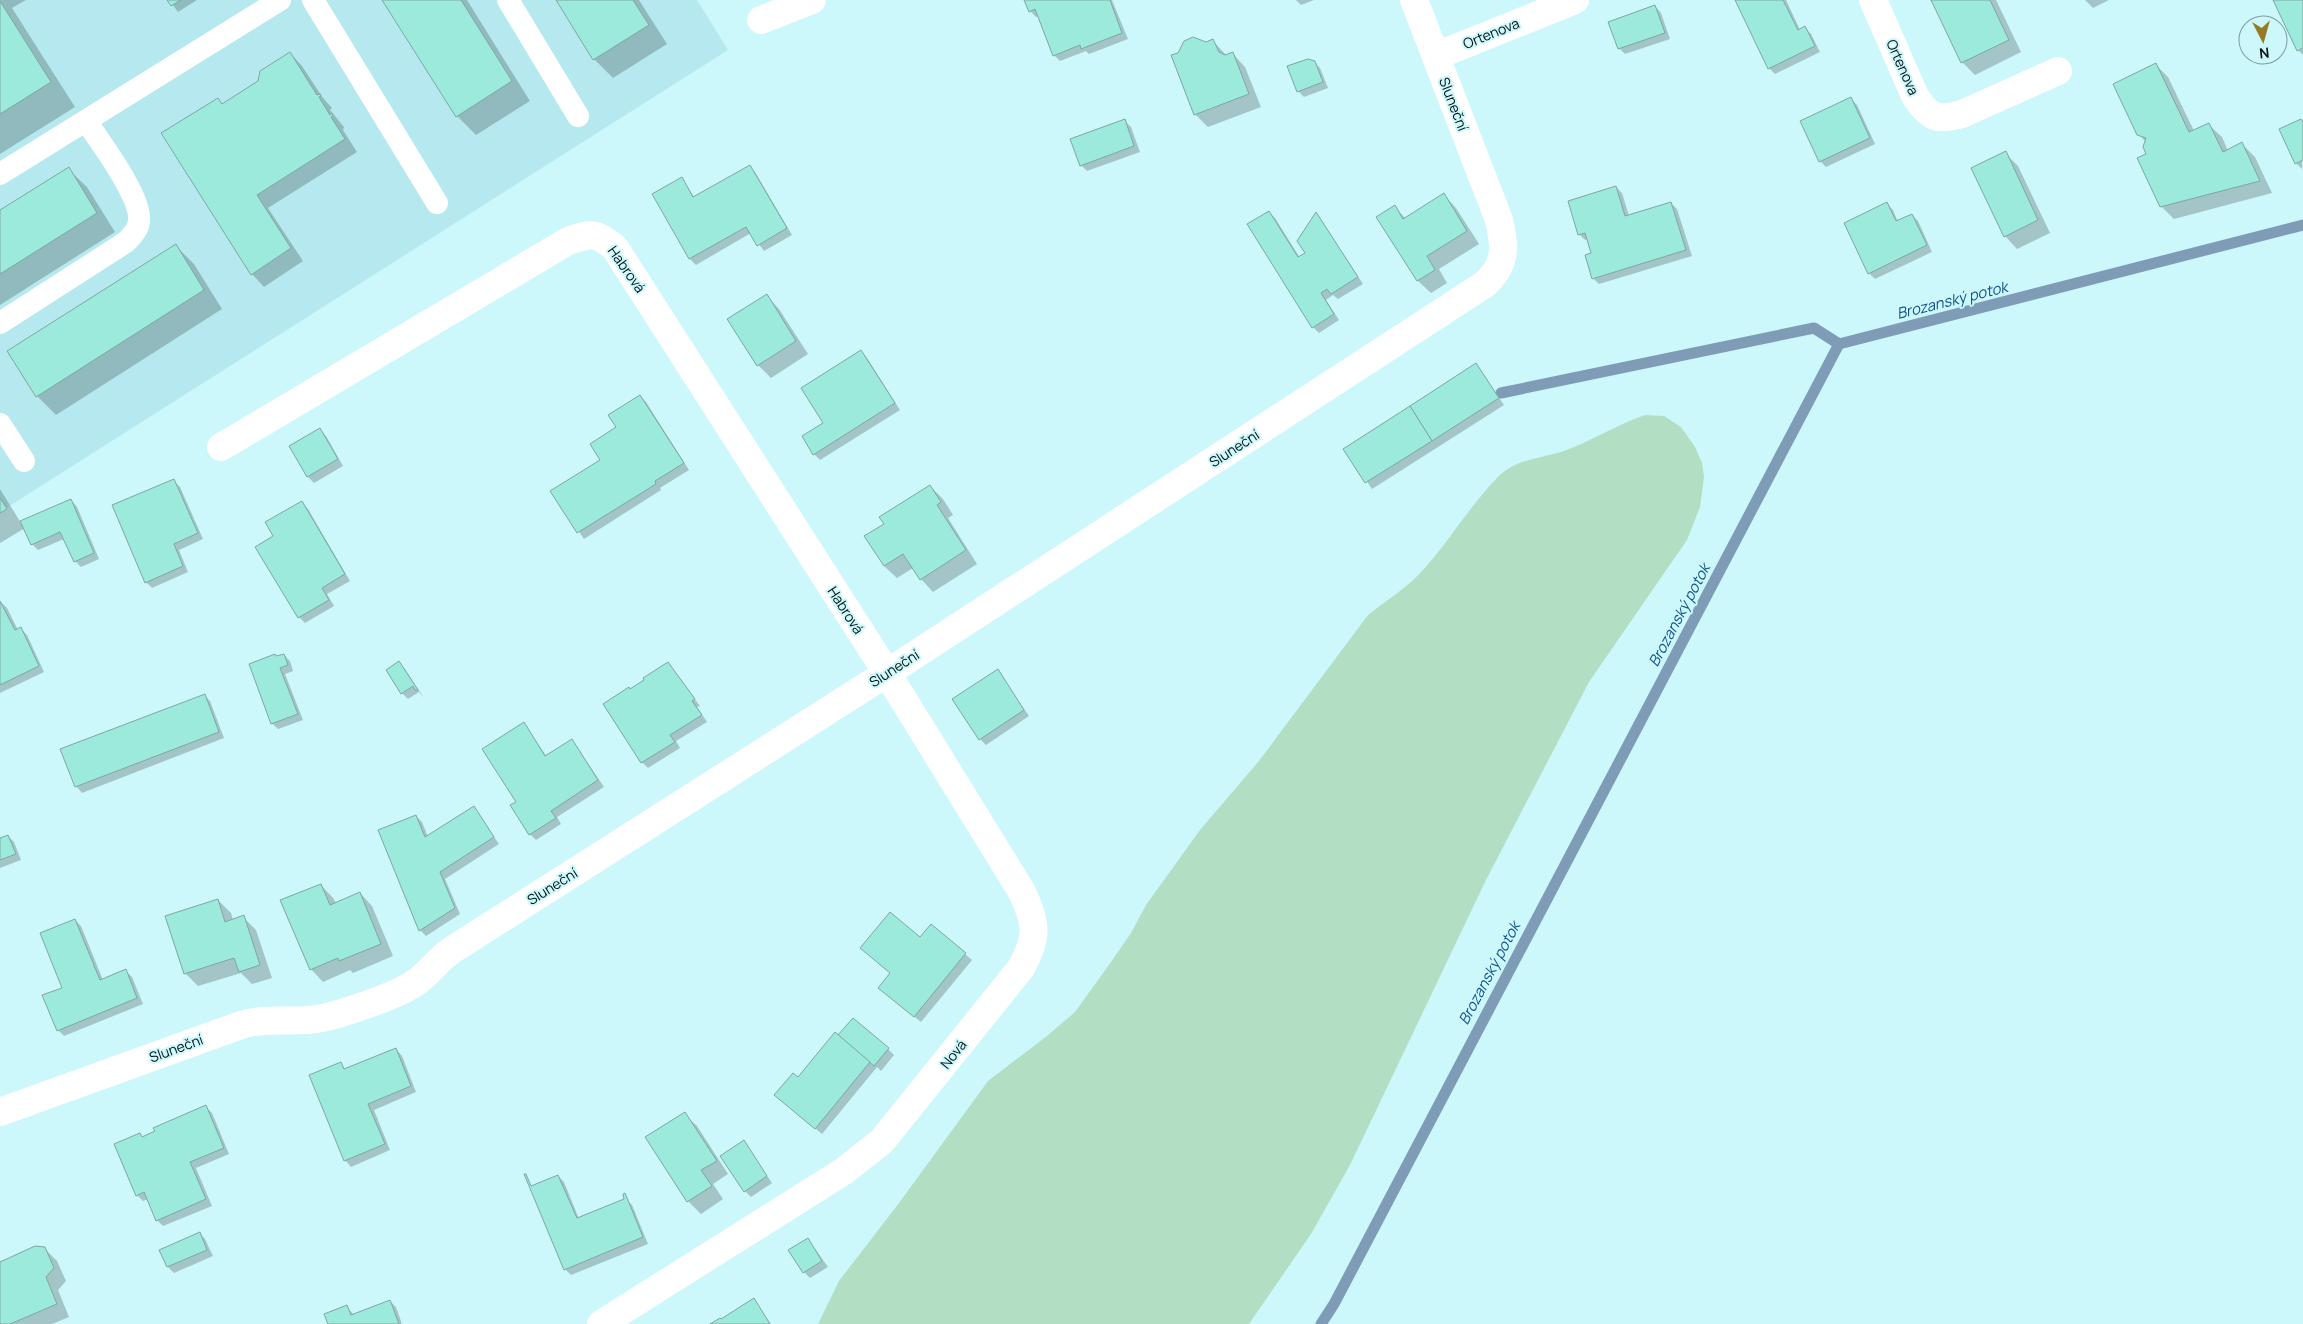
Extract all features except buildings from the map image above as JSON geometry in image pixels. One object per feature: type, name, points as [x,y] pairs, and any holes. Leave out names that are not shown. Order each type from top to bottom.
[{"type":"street","points":[[761,20],[812,0]]},
{"type":"street","name":"Sluneční","points":[[0,1112],[240,1025],[257,1020],[318,1019],[332,1016],[400,991],[426,975],[442,957],[452,950],[887,673],[1485,284],[1497,273],[1503,259],[1504,241],[1499,220],[1414,0]]},
{"type":"street","name":"Ortenova","points":[[1436,56],[1575,0]]},
{"type":"street","name":"Ortenova","points":[[1873,0],[1915,96],[1924,109],[1933,116],[1947,118],[1962,114],[2058,71]]},
{"type":"street","name":"Habrová","points":[[221,447],[568,241],[584,236],[600,236],[615,248],[887,673]]},
{"type":"street","name":"Nová","points":[[601,1324],[844,1171],[882,1141],[1021,968],[1031,950],[1035,930],[1032,912],[1022,892],[887,673]]},
{"type":"lane","points":[[0,174],[280,0]]},
{"type":"lane","points":[[313,0],[438,203]]},
{"type":"lane","points":[[508,0],[578,116]]},
{"type":"lane","points":[[0,322],[126,242],[135,233],[140,221],[138,208],[132,194],[86,121]]},
{"type":"lane","points":[[0,424],[24,461]]},
{"type":"shaded area","points":[[0,0],[697,0],[728,50],[0,512]]},
{"type":"green space","points":[[1645,415],[1664,416],[1681,427],[1695,447],[1702,463],[1704,477],[1700,507],[1687,540],[1589,682],[1486,880],[1350,1165],[1311,1234],[1249,1324],[818,1324],[839,1281],[899,1203],[988,1081],[1075,1012],[1131,933],[1146,905],[1200,830],[1259,761],[1368,615],[1418,576],[1479,498],[1505,471],[1528,460],[1572,448]]},
{"type":"waterway","name":"Brozanský potok","points":[[1321,1324],[1334,1304],[1839,344],[2303,225]]},
{"type":"waterway","points":[[1501,393],[1814,328],[1839,344]]}]
